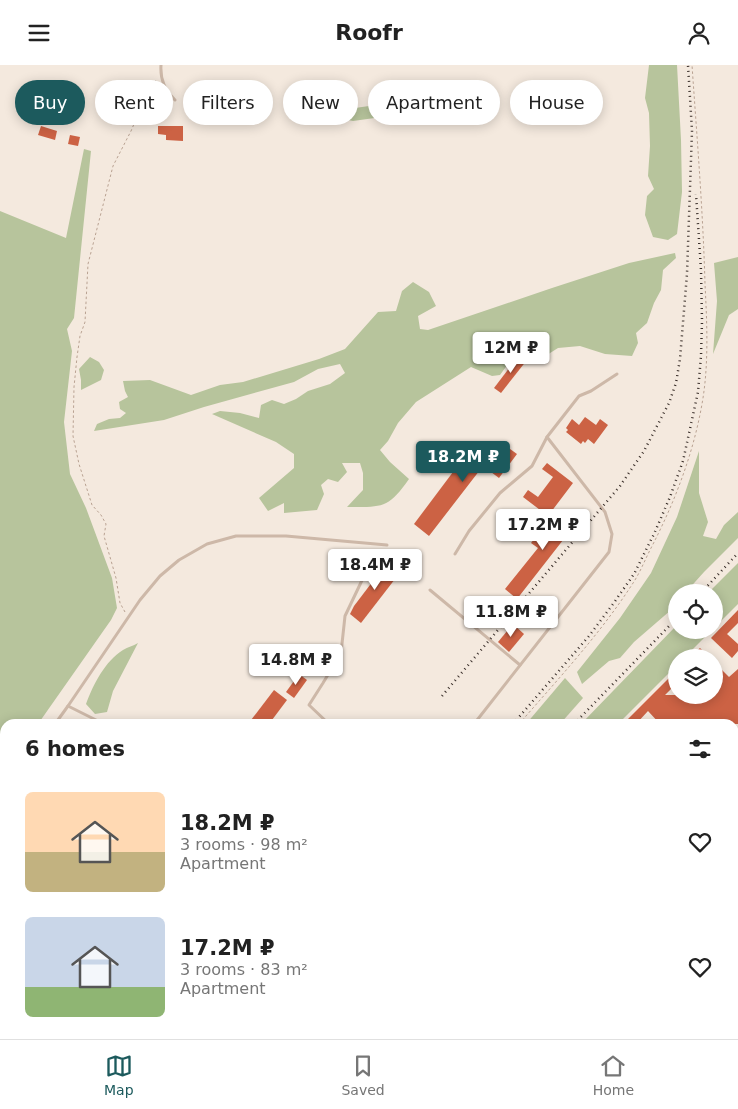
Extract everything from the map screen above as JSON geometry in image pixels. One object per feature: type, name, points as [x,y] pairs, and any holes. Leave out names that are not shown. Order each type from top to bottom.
[{"type":"lane","points":[[161,65],[161,73],[166,91],[175,100]]},
{"type":"lane","points":[[454,554],[469,531],[500,493],[532,466],[547,437],[579,396],[591,391],[617,374]]},
{"type":"lane","points":[[478,719],[609,552],[612,534],[605,512],[547,437]]},
{"type":"lane","points":[[59,719],[140,601],[160,576],[179,560],[207,544],[236,536],[286,536],[387,545]]},
{"type":"lane","points":[[324,719],[309,705],[341,653],[345,616],[365,574]]},
{"type":"lane","points":[[430,590],[520,665]]},
{"type":"lane","points":[[68,707],[93,719]]},
{"type":"path","points":[[523,719],[603,625],[635,579],[672,503],[686,465],[702,404],[707,337],[704,246],[692,65]]},
{"type":"path","points":[[129,617],[120,603],[116,578],[104,536],[106,524],[92,505],[79,464],[73,436],[74,387],[80,336],[85,322],[88,263],[113,166],[149,89],[161,73]]},
{"type":"green space","points":[[649,65],[677,65],[682,192],[677,234],[668,240],[653,237],[645,215],[647,196],[654,189],[648,176],[650,146],[649,113],[645,98]]},
{"type":"green space","points":[[368,106],[368,119],[358,120],[358,108]]},
{"type":"green space","points":[[84,149],[91,151],[74,318],[67,329],[72,351],[64,422],[70,474],[86,508],[112,578],[117,608],[111,620],[42,719],[0,719],[0,211],[66,238]]},
{"type":"green space","points":[[675,253],[676,258],[663,270],[661,290],[647,323],[636,333],[638,343],[632,356],[605,354],[580,346],[558,348],[539,360],[519,349],[500,375],[492,376],[471,367],[416,402],[398,423],[388,441],[380,450],[409,479],[395,496],[383,504],[368,507],[347,507],[363,490],[363,473],[360,463],[342,463],[347,472],[338,482],[328,479],[321,485],[324,494],[317,510],[284,513],[284,503],[268,511],[259,498],[294,468],[294,454],[276,442],[212,414],[220,411],[240,413],[259,418],[261,405],[272,400],[284,404],[308,391],[330,384],[345,373],[340,364],[318,369],[294,382],[164,420],[94,431],[97,424],[109,419],[120,418],[126,413],[120,409],[119,402],[128,397],[123,381],[150,380],[191,395],[220,385],[243,382],[319,359],[345,349],[378,312],[396,311],[402,291],[413,282],[429,292],[436,306],[418,316],[420,329],[428,330],[629,263]]},
{"type":"green space","points":[[738,257],[738,309],[729,315],[713,354],[717,301],[714,263]]},
{"type":"green space","points":[[90,357],[99,362],[104,370],[101,380],[81,390],[79,369]]},
{"type":"green space","points":[[699,451],[699,493],[708,522],[703,536],[716,539],[724,525],[738,512],[738,538],[693,584],[668,584],[668,613],[634,642],[620,658],[609,661],[582,684],[577,672],[620,618],[651,573],[677,517]]},
{"type":"green space","points":[[738,563],[738,604],[723,619],[723,584],[717,584]]},
{"type":"green space","points":[[668,634],[668,639],[703,639],[693,649],[668,649],[668,674],[623,719],[586,719]]},
{"type":"green space","points":[[138,643],[113,691],[107,712],[95,714],[86,704],[100,674],[117,655]]},
{"type":"green space","points":[[565,678],[583,698],[564,719],[530,719]]},
{"type":"building","points":[[41,126],[57,131],[55,140],[38,135]]},
{"type":"building","points":[[158,126],[183,126],[183,141],[166,140],[166,135],[158,134]]},
{"type":"building","points":[[70,135],[80,137],[78,146],[68,144]]},
{"type":"building","points":[[520,354],[527,360],[501,393],[494,388]]},
{"type":"building","points":[[585,417],[596,425],[600,419],[608,425],[594,444],[588,439],[585,443],[583,441],[581,444],[566,432],[568,430],[566,428],[572,419],[579,425]]},
{"type":"building","points":[[481,442],[495,454],[503,444],[517,454],[499,478],[483,466],[429,536],[414,524],[462,460],[465,463]]},
{"type":"building","points":[[547,463],[573,483],[548,516],[523,497],[528,490],[538,497],[553,477],[542,469]]},
{"type":"building","points":[[571,509],[581,517],[517,599],[505,589],[538,548],[531,543],[552,516],[560,523]]},
{"type":"building","points":[[389,560],[402,570],[361,623],[350,614]]},
{"type":"building","points":[[738,610],[738,623],[727,634],[738,644],[738,651],[732,658],[712,639],[723,639],[723,626]]},
{"type":"building","points":[[513,624],[524,634],[509,652],[498,642]]},
{"type":"building","points":[[738,669],[738,719],[655,719],[648,711],[641,719],[628,719],[668,679],[668,692],[665,695],[668,695],[668,704],[723,704],[723,671],[729,677]]},
{"type":"building","points":[[299,674],[307,680],[294,698],[286,692]]},
{"type":"building","points":[[274,690],[287,700],[273,719],[252,719]]},
{"type":"railway","points":[[442,696],[620,486],[644,451],[669,403],[676,383],[680,359],[687,274],[692,131],[688,65]]},
{"type":"railway","points":[[517,719],[589,636],[634,574],[654,534],[683,461],[698,392],[701,356],[701,270],[696,194]]},
{"type":"railway","points":[[709,584],[738,553]]},
{"type":"railway","points":[[579,719],[668,627]]}]
